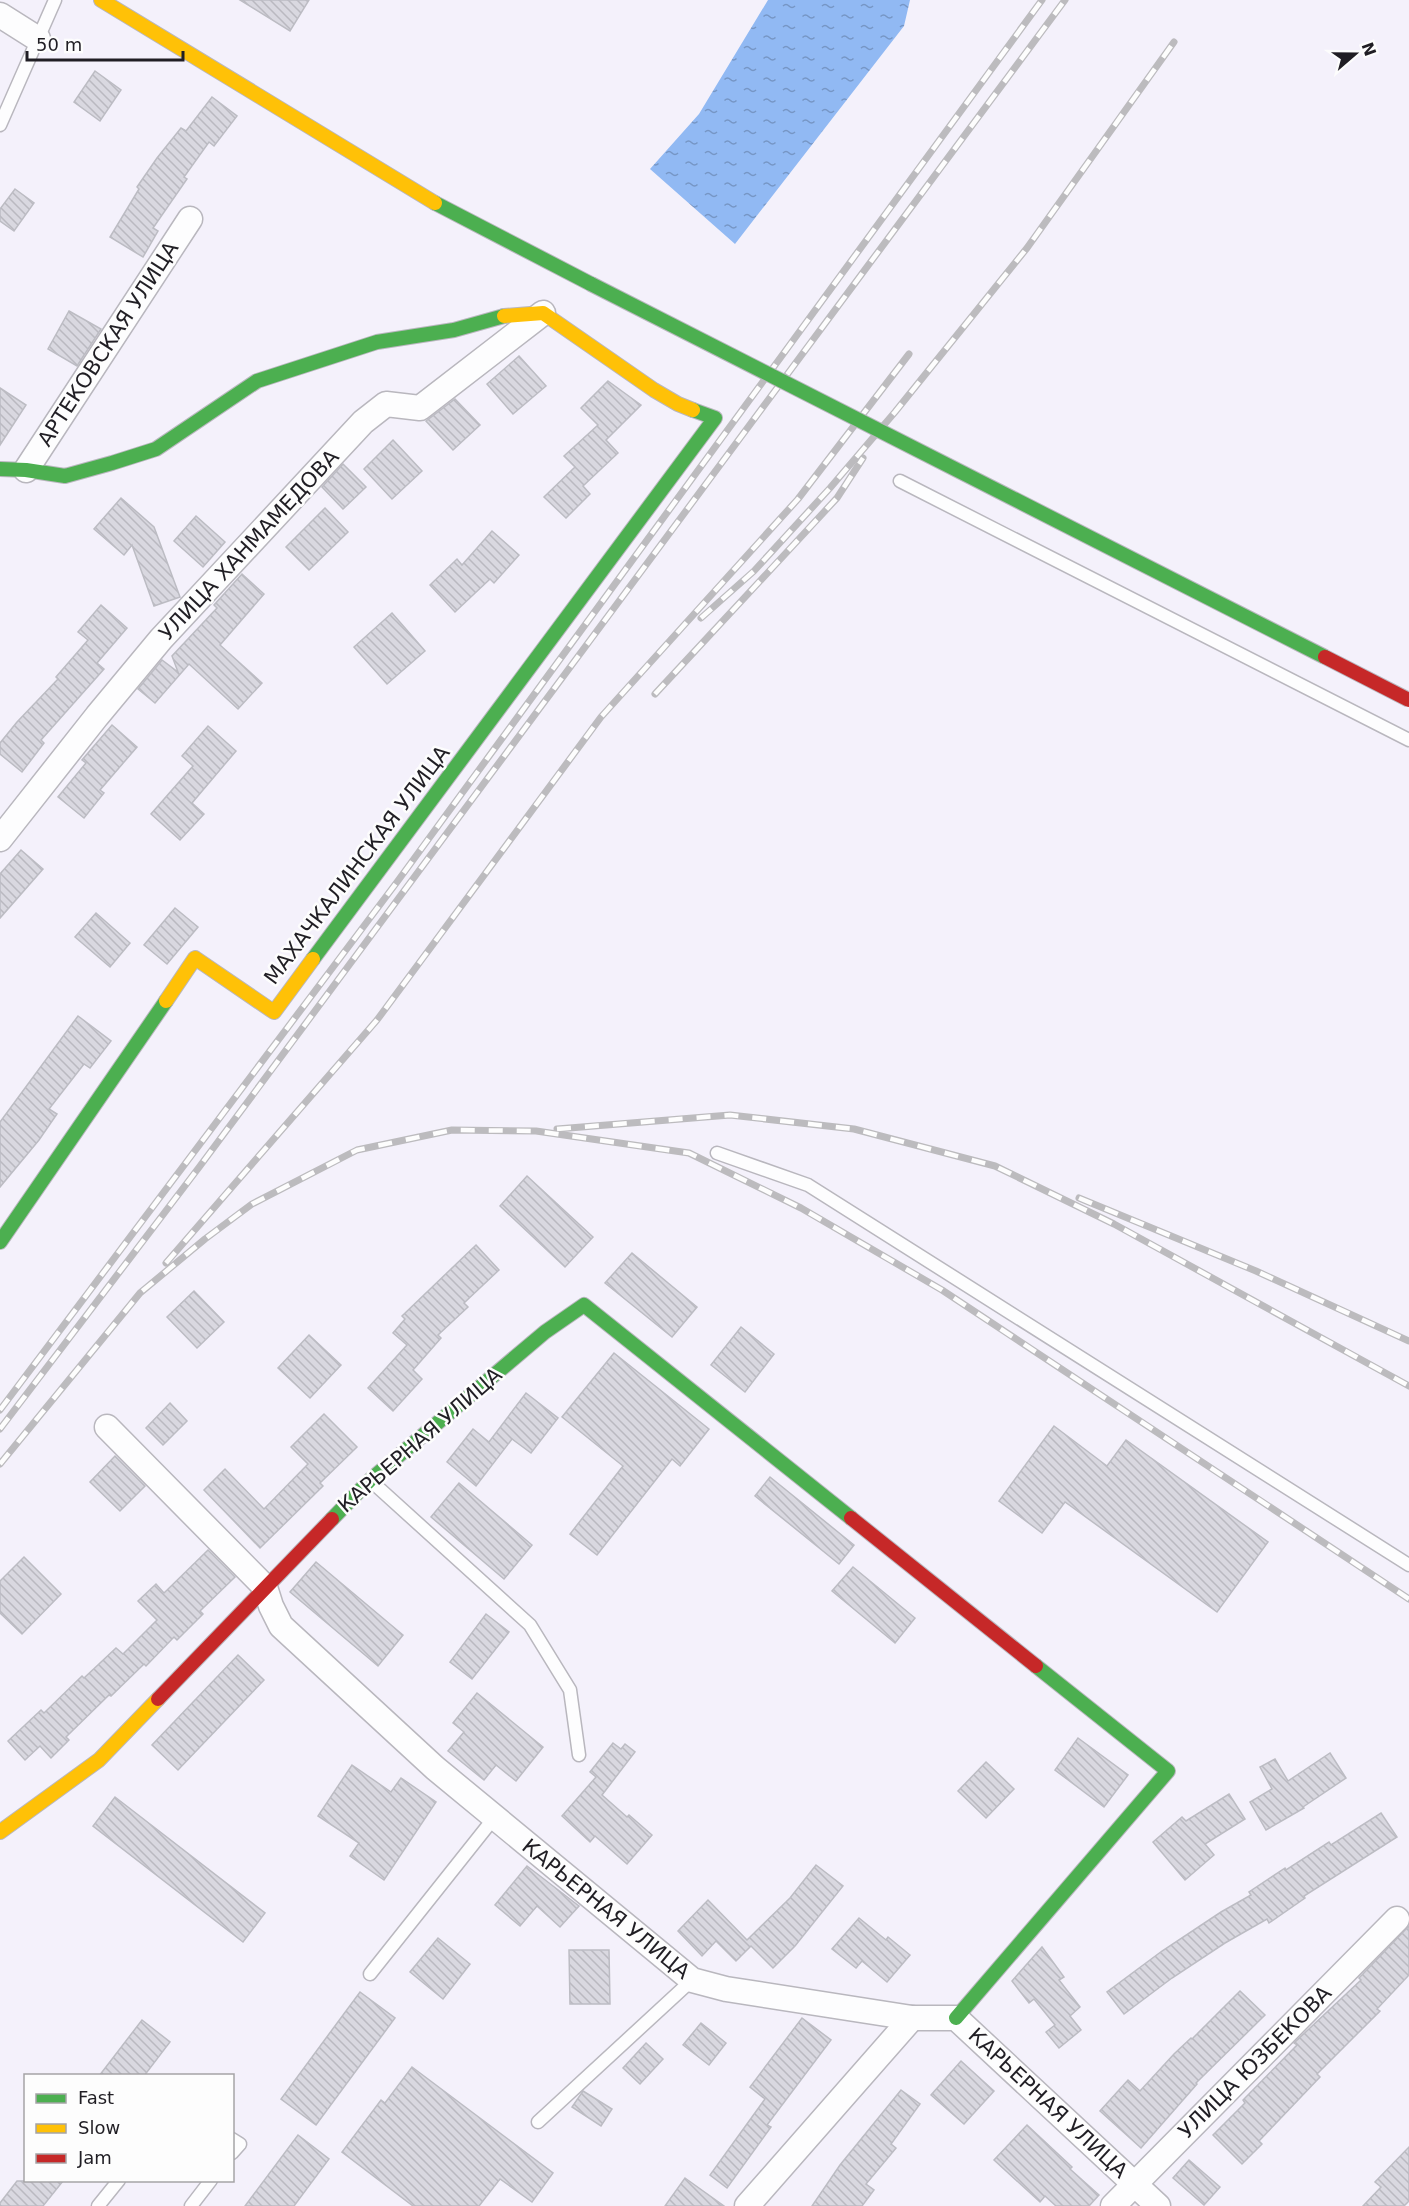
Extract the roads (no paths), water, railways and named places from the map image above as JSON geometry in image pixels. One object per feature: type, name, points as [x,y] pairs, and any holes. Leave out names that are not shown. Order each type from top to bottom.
[{"type":"street","points":[[101,0],[419,195],[1409,700]]},
{"type":"street","points":[[0,15],[38,39]]},
{"type":"street","name":"АРТЕКОВСКАЯ УЛИЦА","points":[[26,470],[190,219]]},
{"type":"street","points":[[0,469],[65,476],[156,449],[257,381],[377,342],[454,330],[501,316],[543,313]]},
{"type":"street","name":"МАХАЧКАЛИНСКАЯ УЛИЦА","points":[[4,1226],[195,958],[274,1012],[715,418],[678,404],[654,390],[543,313]]},
{"type":"street","name":"УЛИЦА ХАНМАМЕДОВА","points":[[0,839],[161,639],[363,422],[386,404],[420,408],[543,313]]},
{"type":"street","name":"КАРЬЕРНАЯ УЛИЦА","points":[[0,1832],[99,1760],[370,1480],[545,1332],[584,1305],[1168,1771],[956,2018]]},
{"type":"street","name":"КАРЬЕРНАЯ УЛИЦА","points":[[107,1427],[265,1587],[281,1626],[435,1768],[692,1980],[726,1989],[912,2018],[956,2018],[1158,2206]]},
{"type":"street","name":"УЛИЦА ЮЗБЕКОВА","points":[[1113,2206],[1397,1919]]},
{"type":"street","points":[[747,2206],[912,2018]]},
{"type":"lane","points":[[0,125],[55,0]]},
{"type":"lane","points":[[900,481],[1409,740]]},
{"type":"lane","points":[[717,1153],[808,1185],[1409,1565]]},
{"type":"lane","points":[[370,1480],[530,1625],[570,1690],[579,1755]]},
{"type":"lane","points":[[370,1974],[494,1818]]},
{"type":"lane","points":[[538,2122],[692,1980]]},
{"type":"lane","points":[[234,2140],[240,2144],[234,2151]]},
{"type":"lane","points":[[98,2206],[118,2182]]},
{"type":"lane","points":[[191,2206],[210,2182]]},
{"type":"water","points":[[768,0],[910,0],[904,26],[735,244],[650,169],[699,114]]},
{"type":"railway","points":[[0,1410],[397,882],[1042,0]]},
{"type":"railway","points":[[0,1429],[200,1166],[1065,0]]},
{"type":"railway","points":[[701,618],[754,571],[895,412],[1027,248],[1174,42]]},
{"type":"railway","points":[[166,1263],[377,1020],[601,717],[798,499],[909,354]]},
{"type":"railway","points":[[655,694],[837,498],[863,458]]},
{"type":"railway","points":[[557,1129],[730,1115],[854,1129],[995,1166],[1114,1224],[1409,1386]]},
{"type":"railway","points":[[0,1464],[140,1293],[205,1239],[252,1204],[357,1150],[452,1130],[536,1131],[689,1153],[801,1208],[942,1290],[1409,1599]]},
{"type":"railway","points":[[1079,1198],[1256,1271],[1409,1341]]}]
